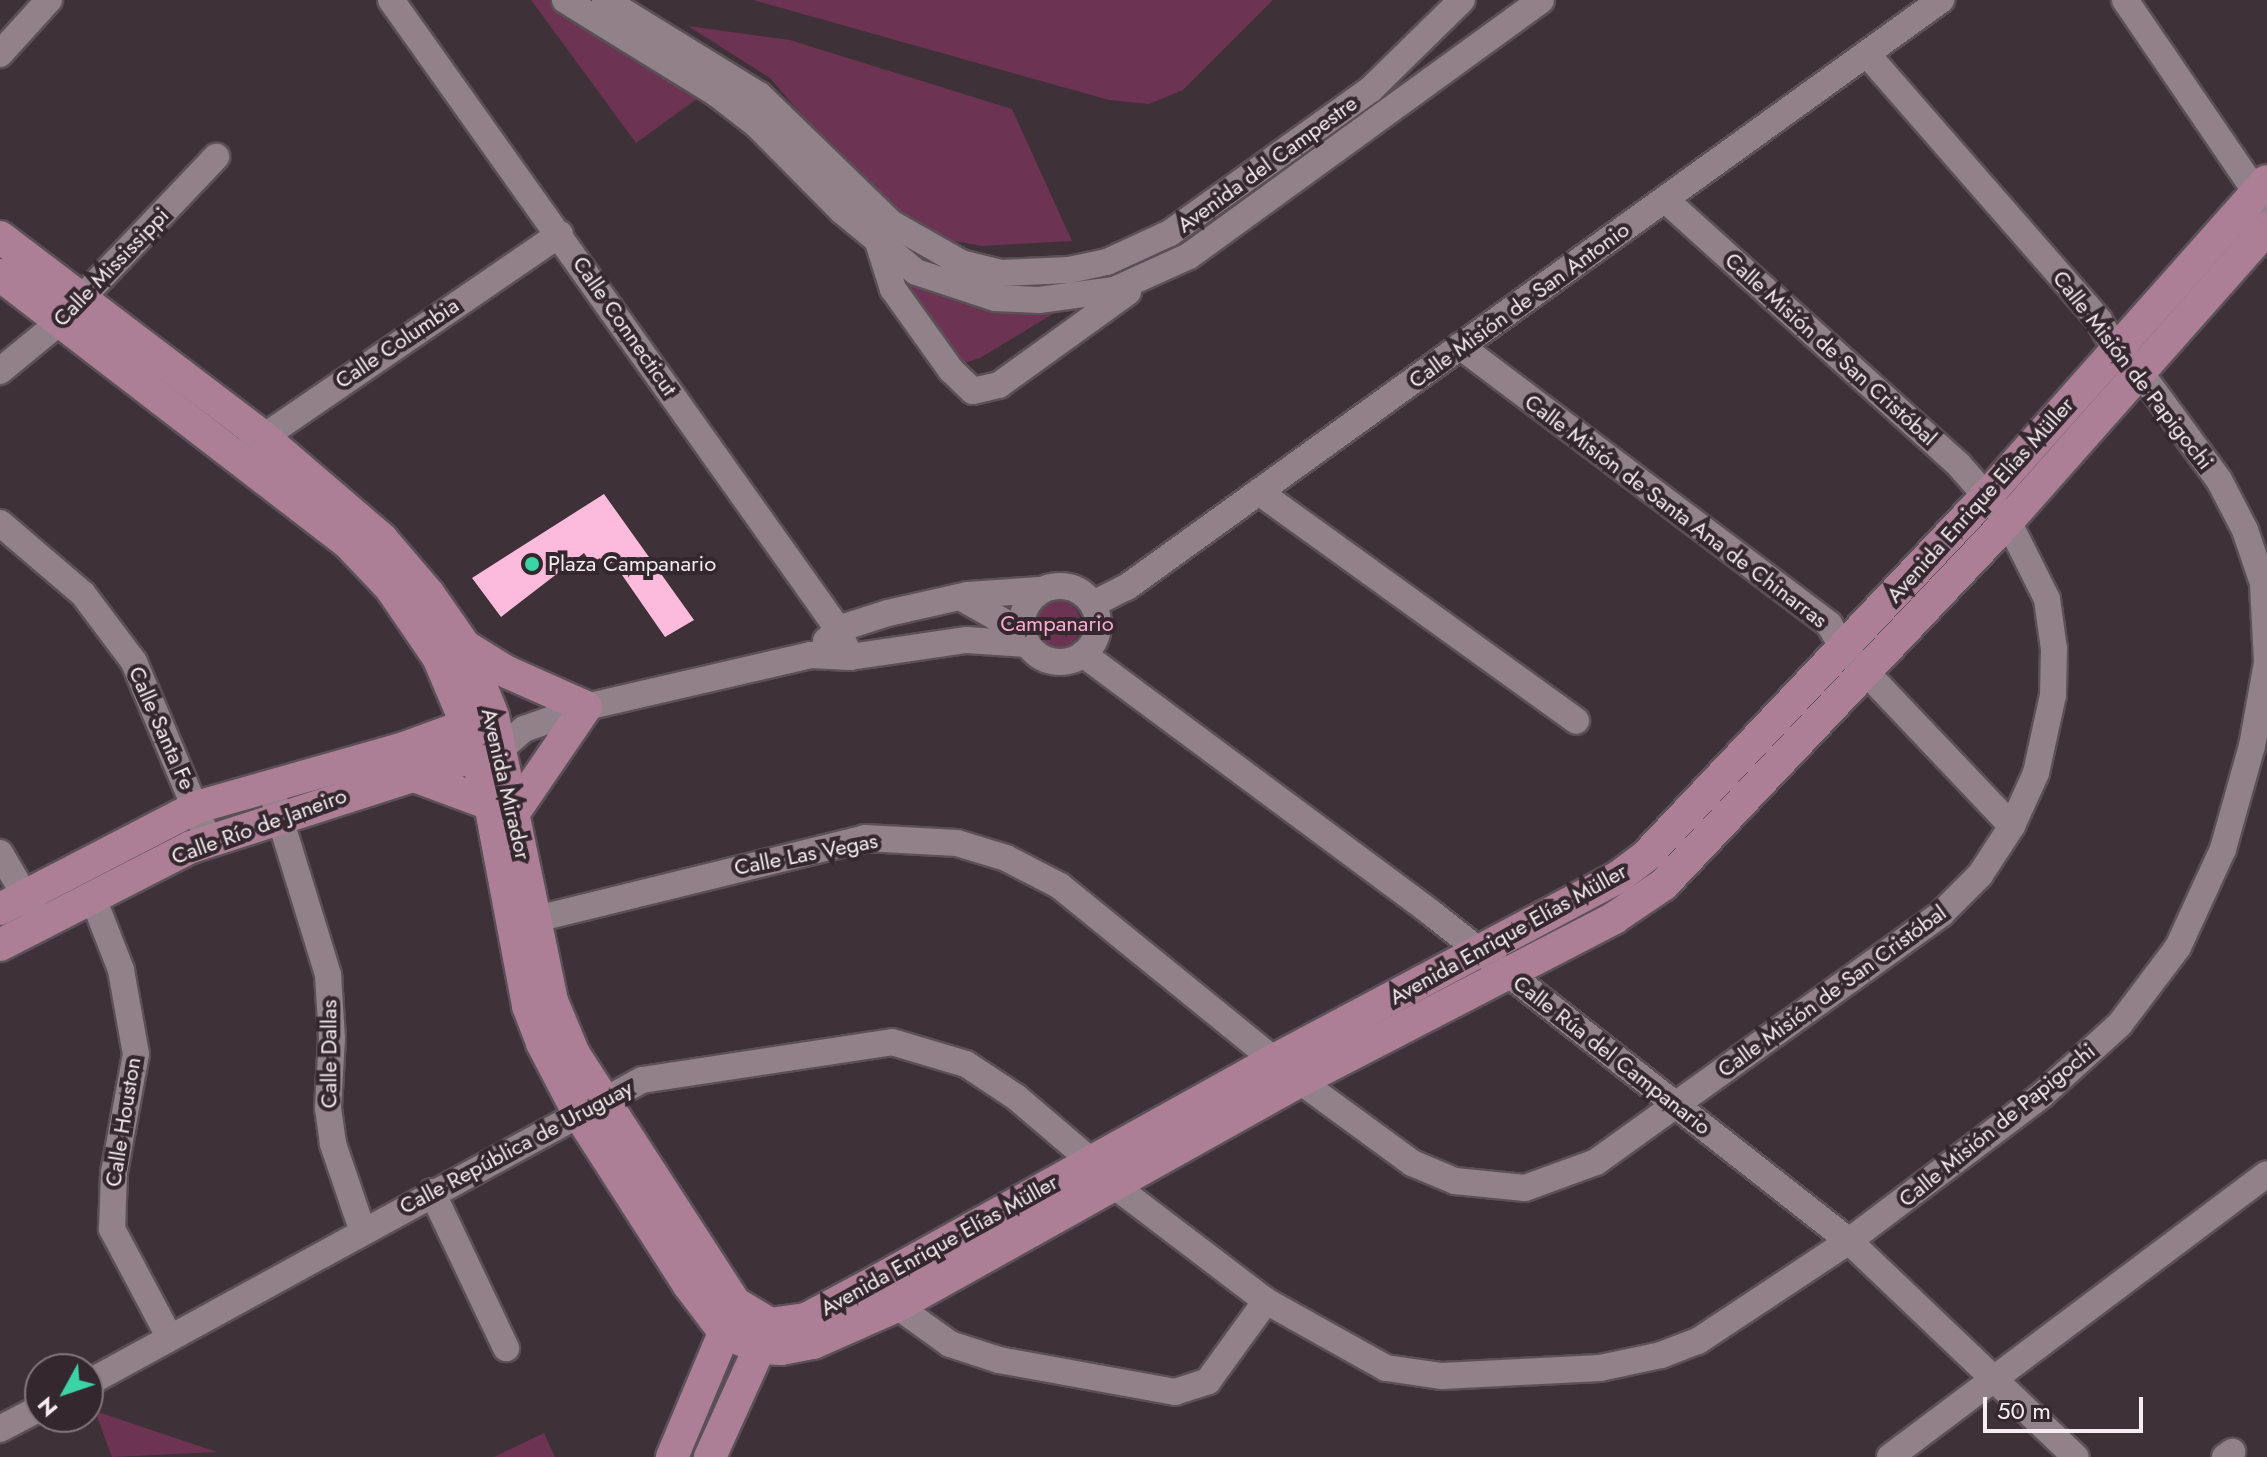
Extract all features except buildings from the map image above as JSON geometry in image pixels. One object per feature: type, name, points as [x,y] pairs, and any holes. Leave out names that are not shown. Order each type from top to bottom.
[{"type":"main road","name":"Avenida Enrique Elías Müller","points":[[766,1336],[813,1343],[1091,1161],[1617,878],[1646,856],[1987,496],[2116,350],[2263,194]]},
{"type":"main road","name":"Avenida Enrique Elías Müller","points":[[888,1293],[1115,1186],[1300,1081],[1614,918],[1663,885],[2008,521],[2267,228]]},
{"type":"main road","name":"Avenida Mirador","points":[[0,237],[262,436],[382,539],[452,652],[480,720],[501,744],[502,808],[523,922],[528,1006],[590,1106],[688,1284],[730,1318]]},
{"type":"main road","name":"Avenida Mirador","points":[[0,275],[57,324],[348,543],[452,652]]},
{"type":"main road","points":[[452,652],[586,707],[502,808],[406,761],[432,711],[452,652]]},
{"type":"main road","name":"Calle Río de Janeiro","points":[[406,761],[480,720]]},
{"type":"main road","name":"Calle Río de Janeiro","points":[[0,945],[23,911],[197,807],[274,801],[406,761],[501,744]]},
{"type":"main road","name":"Calle Río de Janeiro","points":[[23,911],[93,898],[209,841],[274,801]]},
{"type":"main road","points":[[672,1457],[730,1318],[766,1336],[710,1457]]},
{"type":"street","points":[[0,54],[49,0]]},
{"type":"street","name":"Calle Connecticut","points":[[391,0],[838,629],[850,657]]},
{"type":"street","name":"Avenida del Campestre","points":[[565,0],[653,44]]},
{"type":"street","name":"Avenida del Campestre","points":[[605,0],[653,44],[851,203],[961,263],[1001,273],[1069,270],[1107,262],[1170,233],[1371,89],[1462,0]]},
{"type":"street","name":"Avenida del Campestre","points":[[851,203],[878,242],[893,289],[951,370],[980,392],[999,385],[1147,278],[1189,256],[1541,0]]},
{"type":"street","name":"Calle Misión de San Antonio","points":[[1093,604],[1127,587],[1941,0]]},
{"type":"street","points":[[2125,0],[2263,194]]},
{"type":"street","name":"Calle Misión de Papigochi","points":[[1115,1186],[1266,1301],[1358,1356],[1410,1374],[1600,1368],[1661,1355],[1698,1341],[1849,1241],[2042,1095],[2120,1024],[2178,947],[2223,849],[2252,746],[2267,663],[2263,583],[2245,530],[2219,480],[2140,372],[2116,350],[2099,320],[1867,54]]},
{"type":"street","name":"Calle Mississippi","points":[[0,371],[57,324],[216,157]]},
{"type":"street","name":"Calle Misión de San Cristóbal","points":[[1276,1059],[1300,1081],[1412,1163],[1455,1181],[1494,1188],[1525,1188],[1561,1179],[1596,1162],[1942,913],[1980,875],[2012,826],[2036,773],[2053,695],[2054,649],[2047,599],[2008,521],[1959,465],[1665,199]]},
{"type":"street","points":[[1170,233],[1189,256]]},
{"type":"street","name":"Calle Columbia","points":[[237,457],[262,436],[560,234]]},
{"type":"street","name":"Avenida del Campestre","points":[[878,242],[916,272],[995,298],[1086,295],[1147,278]]},
{"type":"street","name":"Calle Misión de Santa Ana de Chinarras","points":[[1460,346],[1829,624],[1843,648],[2012,826]]},
{"type":"street","points":[[1259,492],[1576,721]]},
{"type":"street","name":"Calle Santa Fe","points":[[0,523],[83,594],[134,662],[209,841]]},
{"type":"street","points":[[811,655],[838,629],[951,599],[1075,588],[1093,604],[1098,625],[1083,654],[1059,662],[1046,660],[1024,638],[951,599]]},
{"type":"street","points":[[1024,638],[1024,608],[1040,590]]},
{"type":"street","points":[[947,642],[951,599]]},
{"type":"street","name":"Calle Río de Janeiro","points":[[501,744],[586,707],[811,655],[850,657],[947,642],[1024,638]]},
{"type":"street","name":"Calle Rúa del Campanario","points":[[1083,654],[1508,973],[1849,1241],[2076,1457]]},
{"type":"street","name":"Calle Dallas","points":[[274,801],[328,975],[332,1038],[328,1108],[337,1156],[362,1229]]},
{"type":"street","name":"Calle Las Vegas","points":[[523,922],[865,838],[957,843],[1006,858],[1060,886],[1276,1059]]},
{"type":"street","points":[[0,853],[23,911]]},
{"type":"street","name":"Calle Houston","points":[[93,898],[121,970],[136,1054],[114,1173],[112,1229],[170,1338]]},
{"type":"street","name":"Calle República de Uruguay","points":[[104,1374],[362,1229],[642,1080],[892,1042],[966,1064],[1091,1161]]},
{"type":"street","points":[[1890,1457],[1996,1381],[2267,1174]]},
{"type":"street","points":[[432,1192],[506,1348]]},
{"type":"street","points":[[888,1293],[950,1344],[999,1360],[1175,1392],[1208,1381],[1266,1301]]},
{"type":"street","points":[[0,1429],[24,1416]]},
{"type":"green space","points":[[531,0],[570,0],[712,88],[636,143]]},
{"type":"green space","points":[[753,0],[1273,0],[1183,90],[1149,104],[1109,100]]},
{"type":"green space","points":[[688,26],[790,40],[1012,109],[1072,241],[982,246],[954,241],[900,213],[849,171],[770,78]]},
{"type":"green space","points":[[884,253],[1003,289],[1109,280],[980,358],[955,366]]},
{"type":"green space","name":"Campanario","points":[[1057,600],[1074,607],[1081,624],[1074,641],[1057,648],[1040,641],[1033,624],[1040,607]]},
{"type":"green space","points":[[104,1414],[217,1452],[112,1457],[103,1433]]},
{"type":"green space","points":[[544,1433],[555,1457],[494,1457]]},
{"type":"place","name":"Plaza Campanario","points":[[532,564]]}]
